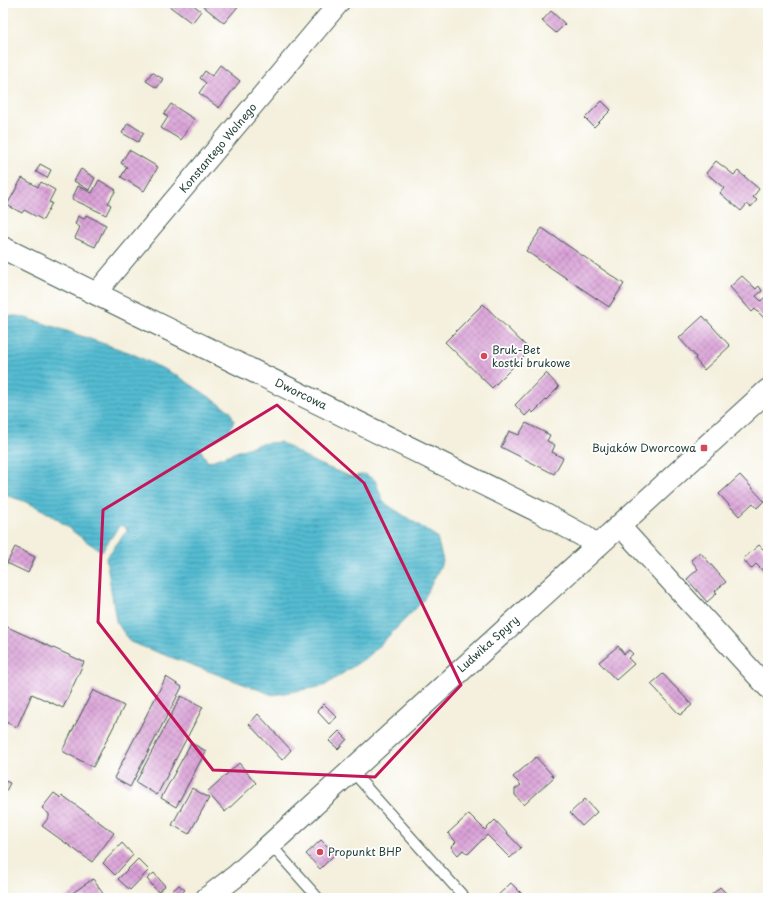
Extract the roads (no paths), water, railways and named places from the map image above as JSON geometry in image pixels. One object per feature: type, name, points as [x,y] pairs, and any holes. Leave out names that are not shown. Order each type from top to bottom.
[{"type":"main road","name":"Dworcowa","points":[[3,248],[540,512],[582,535],[596,545]]},
{"type":"main road","name":"Ludwika Spyry","points":[[207,898],[236,876],[596,545],[768,390]]},
{"type":"street","name":"Konstantego Wolnego","points":[[96,294],[339,3]]},
{"type":"street","points":[[619,525],[768,688]]},
{"type":"lane","points":[[351,770],[465,898]]},
{"type":"lane","points":[[270,844],[318,898]]},
{"type":"water","points":[[3,316],[18,316],[43,323],[131,353],[178,376],[230,411],[234,421],[229,432],[200,449],[208,462],[259,444],[280,442],[316,463],[352,477],[364,474],[375,480],[383,502],[437,537],[443,561],[423,601],[370,655],[324,686],[273,695],[130,642],[116,621],[106,558],[128,529],[120,525],[102,551],[41,509],[3,495]]},
{"type":"place","name":"Bruk-Bet kostki brukowe","points":[[484,356]]},
{"type":"place","name":"Bujaków Dworcowa","points":[[704,448]]},
{"type":"place","name":"Propunkt BHP","points":[[320,852]]}]
